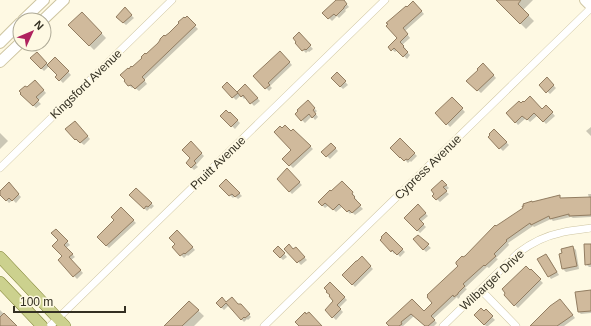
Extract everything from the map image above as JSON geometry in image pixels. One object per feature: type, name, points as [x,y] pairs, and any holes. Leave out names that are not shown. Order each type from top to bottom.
[{"type":"main road","points":[[31,12],[44,0]]},
{"type":"main road","points":[[52,12],[64,0]]},
{"type":"main road","points":[[585,0],[591,7]]},
{"type":"main road","points":[[0,43],[12,31]]},
{"type":"main road","points":[[0,62],[12,51]]},
{"type":"main road","points":[[2,263],[58,323]]},
{"type":"main road","points":[[0,282],[42,326]]},
{"type":"street","name":"Kingsford Avenue","points":[[0,168],[172,0]]},
{"type":"street","name":"Pruitt Avenue","points":[[58,323],[385,0]]},
{"type":"street","name":"Cypress Avenue","points":[[264,326],[591,7]]},
{"type":"street","name":"Wilbarger Drive","points":[[443,326],[518,253],[529,245],[543,238],[559,233],[591,228]]},
{"type":"street","points":[[481,290],[516,326]]},
{"type":"building","points":[[336,0],[344,0],[347,4],[336,16],[334,14],[328,19],[322,13]]},
{"type":"building","points":[[496,0],[521,0],[518,4],[529,15],[520,24]]},
{"type":"building","points":[[413,1],[422,11],[403,28],[408,34],[400,42],[408,52],[403,57],[394,48],[391,51],[388,47],[397,38],[386,26],[388,24],[386,23]]},
{"type":"building","points":[[125,7],[132,15],[123,23],[116,17]]},
{"type":"building","points":[[82,12],[102,33],[89,46],[68,25]]},
{"type":"building","points":[[187,16],[196,25],[142,77],[145,80],[135,89],[131,85],[128,86],[120,75],[131,66],[132,67],[142,58],[141,57],[145,53],[146,54],[158,43],[164,35],[165,36],[169,33],[179,23],[178,22]]},
{"type":"building","points":[[299,32],[311,45],[306,50],[305,49],[302,51],[295,43],[296,42],[293,38]]},
{"type":"building","points":[[280,51],[290,62],[268,83],[270,85],[265,89],[253,76]]},
{"type":"building","points":[[37,52],[47,63],[41,69],[30,58]]},
{"type":"building","points":[[55,57],[69,71],[59,81],[55,77],[57,75],[47,65]]},
{"type":"building","points":[[483,63],[494,75],[477,91],[466,81]]},
{"type":"building","points":[[337,72],[346,81],[340,87],[331,78]]},
{"type":"building","points":[[547,77],[554,85],[546,93],[539,85]]},
{"type":"building","points":[[35,80],[44,90],[36,97],[39,100],[33,106],[20,94],[21,93],[19,91],[25,86],[27,87]]},
{"type":"building","points":[[227,82],[238,93],[232,98],[222,87]]},
{"type":"building","points":[[245,84],[258,98],[250,104],[243,95],[241,97],[237,92]]},
{"type":"building","points":[[530,96],[542,109],[546,105],[553,112],[543,122],[534,113],[527,120],[522,116],[515,123],[506,113],[519,101],[521,103],[523,101],[524,102]]},
{"type":"building","points":[[452,97],[463,108],[446,125],[435,113]]},
{"type":"building","points":[[308,100],[315,108],[313,110],[316,114],[312,118],[309,114],[301,121],[295,114],[298,111],[297,110]]},
{"type":"building","points":[[226,110],[238,120],[231,127],[220,116]]},
{"type":"building","points":[[75,121],[88,136],[80,143],[76,139],[75,140],[65,129]]},
{"type":"building","points":[[285,125],[291,131],[293,129],[311,146],[289,166],[282,159],[291,150],[274,132],[280,126],[282,128]]},
{"type":"building","points":[[494,129],[507,142],[499,149],[488,137]]},
{"type":"building","points":[[400,138],[415,153],[408,160],[406,159],[404,161],[390,148]]},
{"type":"building","points":[[191,141],[202,153],[194,161],[196,163],[191,168],[186,163],[190,158],[182,150]]},
{"type":"building","points":[[331,143],[336,148],[326,157],[321,152]]},
{"type":"building","points":[[287,168],[300,182],[289,192],[277,179]]},
{"type":"building","points":[[226,179],[240,193],[235,197],[232,194],[229,196],[219,186]]},
{"type":"building","points":[[442,180],[447,185],[443,187],[447,191],[436,200],[432,196],[434,194],[431,190]]},
{"type":"building","points":[[342,181],[353,192],[352,194],[355,197],[354,198],[361,205],[352,213],[349,210],[347,212],[339,204],[333,210],[325,203],[322,206],[318,202]]},
{"type":"building","points":[[9,182],[19,194],[12,201],[9,198],[6,201],[0,195],[0,191]]},
{"type":"building","points":[[136,188],[152,203],[144,209],[129,195]]},
{"type":"building","points":[[560,195],[560,198],[591,197],[591,215],[569,216],[569,214],[550,219],[549,216],[531,225],[530,223],[506,240],[507,241],[494,254],[496,256],[463,284],[465,286],[458,294],[454,297],[453,295],[431,316],[435,320],[428,326],[425,326],[411,314],[401,322],[402,324],[399,326],[389,326],[386,323],[412,299],[424,311],[432,303],[427,295],[458,266],[456,262],[462,256],[465,256],[495,225],[496,226],[523,208],[523,204]]},
{"type":"building","points":[[418,204],[426,213],[419,219],[424,224],[417,231],[404,218]]},
{"type":"building","points":[[121,207],[134,220],[106,246],[97,237],[114,220],[111,217]]},
{"type":"building","points":[[56,229],[68,241],[64,245],[73,254],[69,257],[81,270],[73,277],[58,260],[62,256],[52,246],[58,240],[51,233]]},
{"type":"building","points":[[177,230],[193,247],[185,254],[184,253],[180,256],[172,247],[175,244],[169,238]]},
{"type":"building","points":[[386,232],[403,249],[397,255],[392,250],[391,252],[380,240]]},
{"type":"building","points":[[418,235],[429,244],[423,250],[413,239]]},
{"type":"building","points":[[289,244],[293,249],[296,247],[305,257],[297,263],[284,249]]},
{"type":"building","points":[[584,244],[591,244],[591,264],[585,265]]},
{"type":"building","points":[[278,246],[285,253],[280,258],[273,251]]},
{"type":"building","points":[[573,246],[577,266],[562,269],[559,254],[562,253],[561,249]]},
{"type":"building","points":[[546,254],[557,272],[548,277],[537,259]]},
{"type":"building","points":[[362,256],[371,266],[352,285],[342,275]]},
{"type":"building","points":[[526,266],[541,279],[514,306],[504,295],[505,293],[502,289]]},
{"type":"building","points":[[330,282],[345,297],[337,305],[341,309],[332,318],[325,310],[333,301],[324,288]]},
{"type":"building","points":[[591,290],[591,311],[578,312],[575,292]]},
{"type":"building","points":[[222,297],[226,302],[232,297],[250,314],[241,320],[226,303],[221,308],[216,303]]},
{"type":"building","points":[[560,299],[573,315],[557,326],[530,326],[550,306]]},
{"type":"building","points":[[189,301],[199,310],[182,326],[164,326]]},
{"type":"building","points":[[481,308],[484,311],[486,309],[493,316],[484,325],[474,315]]},
{"type":"building","points":[[305,312],[306,314],[309,312],[322,326],[299,326],[295,322]]},
{"type":"building","points":[[4,313],[17,326],[0,326],[0,317]]}]
